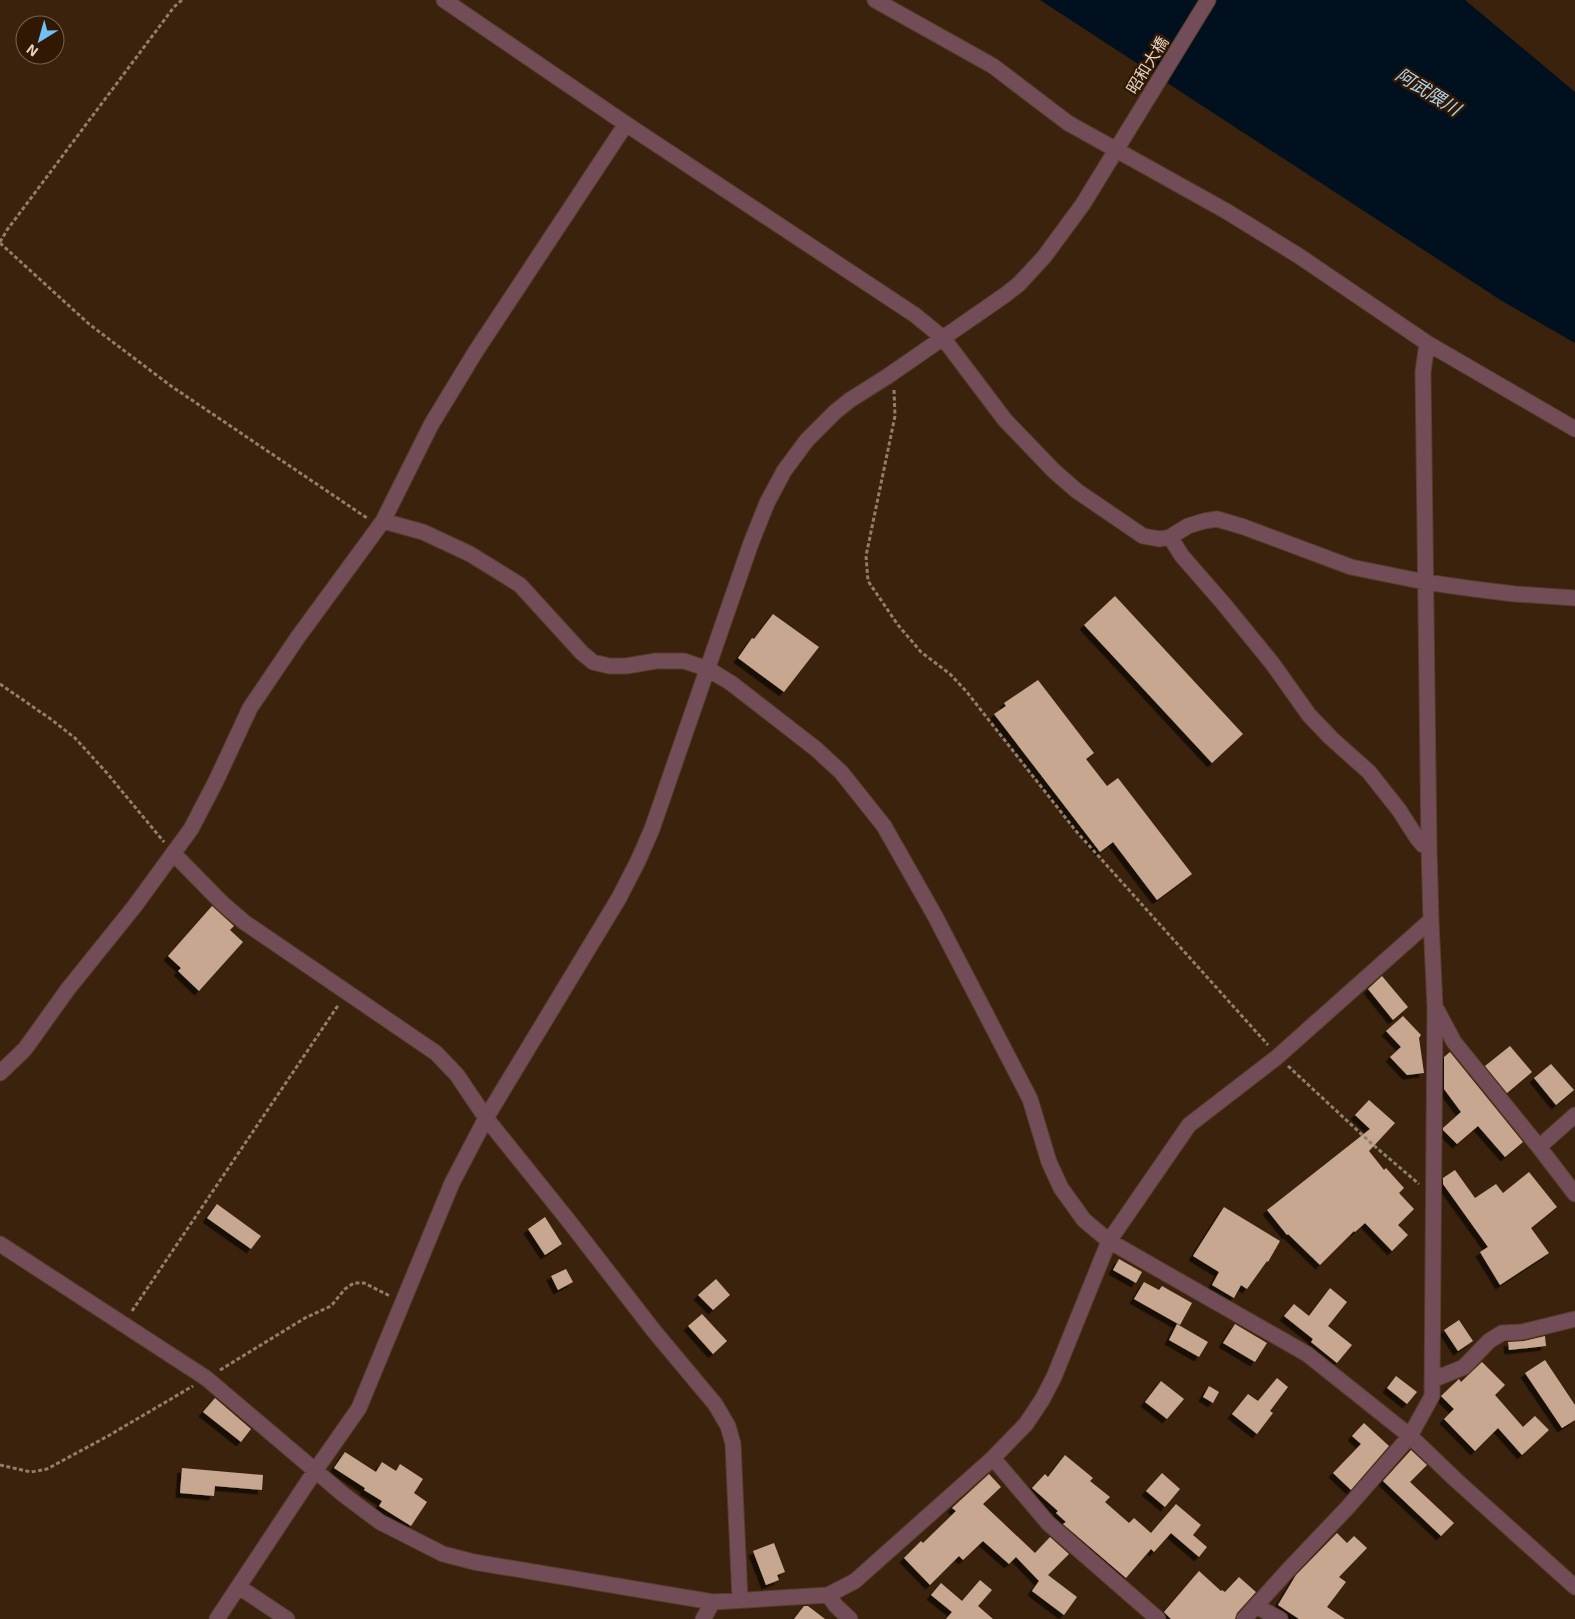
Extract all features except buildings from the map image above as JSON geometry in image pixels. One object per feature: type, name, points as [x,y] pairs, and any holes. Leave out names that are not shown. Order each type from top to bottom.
[{"type":"street","points":[[444,0],[626,124],[907,310],[943,338],[1005,420],[1054,471],[1077,491],[1143,536],[1160,539],[1170,537],[1188,526],[1218,519],[1352,567],[1425,582],[1515,594],[1575,598]]},
{"type":"street","points":[[876,0],[992,66],[1068,123],[1251,226],[1299,256],[1427,343],[1575,429]]},
{"type":"street","name":"昭和大橋","points":[[217,1619],[358,1408],[452,1183],[486,1118],[619,898],[638,861],[652,829],[751,543],[767,504],[784,471],[807,440],[834,412],[1005,295],[1033,270],[1083,204],[1208,0]]},
{"type":"street","points":[[0,1073],[25,1049],[68,989],[134,907],[191,829],[250,708],[381,523],[431,425],[476,351],[626,124]]},
{"type":"street","points":[[1244,1619],[1348,1507],[1410,1436],[1432,1396],[1435,1007],[1429,848],[1425,582],[1423,372],[1427,343]]},
{"type":"street","points":[[381,523],[423,532],[455,546],[520,585],[582,654],[593,662],[609,666],[626,666],[656,661],[684,661],[708,669],[731,683],[816,749],[841,772],[884,826],[935,916],[1016,1070],[1030,1099],[1049,1162],[1061,1188],[1084,1220],[1109,1241],[1307,1354],[1410,1436],[1456,1481],[1575,1587]]},
{"type":"street","points":[[1170,537],[1182,556],[1223,602],[1272,663],[1309,715],[1331,738],[1370,772],[1399,810],[1417,838],[1423,845],[1429,848]]},
{"type":"street","points":[[174,854],[222,903],[244,922],[436,1054],[457,1075],[486,1118],[654,1330],[702,1387],[728,1426],[733,1444],[740,1600]]},
{"type":"street","points":[[0,1244],[206,1378],[344,1495],[380,1522],[443,1554],[474,1562],[713,1602],[828,1595],[855,1581],[993,1458],[1026,1424],[1054,1377],[1109,1241],[1189,1124],[1278,1057],[1431,920]]},
{"type":"street","points":[[1435,1007],[1454,1042],[1575,1194]]},
{"type":"street","points":[[1539,1147],[1575,1115]]},
{"type":"street","points":[[1432,1380],[1464,1367],[1489,1341],[1502,1333],[1522,1332],[1575,1319]]},
{"type":"street","points":[[993,1458],[1048,1523],[1158,1619]]},
{"type":"street","points":[[239,1587],[287,1619]]},
{"type":"street","points":[[828,1595],[836,1606],[850,1619]]},
{"type":"street","points":[[703,1619],[713,1602]]},
{"type":"street","points":[[1256,1606],[1280,1619]]},
{"type":"path","points":[[182,0],[174,7],[6,230],[0,243],[89,324],[171,386],[381,523]]},
{"type":"path","points":[[888,376],[892,381],[895,393],[894,416],[866,556],[868,581],[898,625],[921,652],[950,674],[966,691],[1076,830],[1120,882],[1165,929],[1278,1057],[1371,1143],[1434,1196]]},
{"type":"path","points":[[0,684],[75,738],[106,772],[174,854]]},
{"type":"path","points":[[123,1325],[347,993]]},
{"type":"water","name":"阿武隈川","points":[[1040,0],[1465,0],[1575,92],[1575,343],[1502,301]]}]
